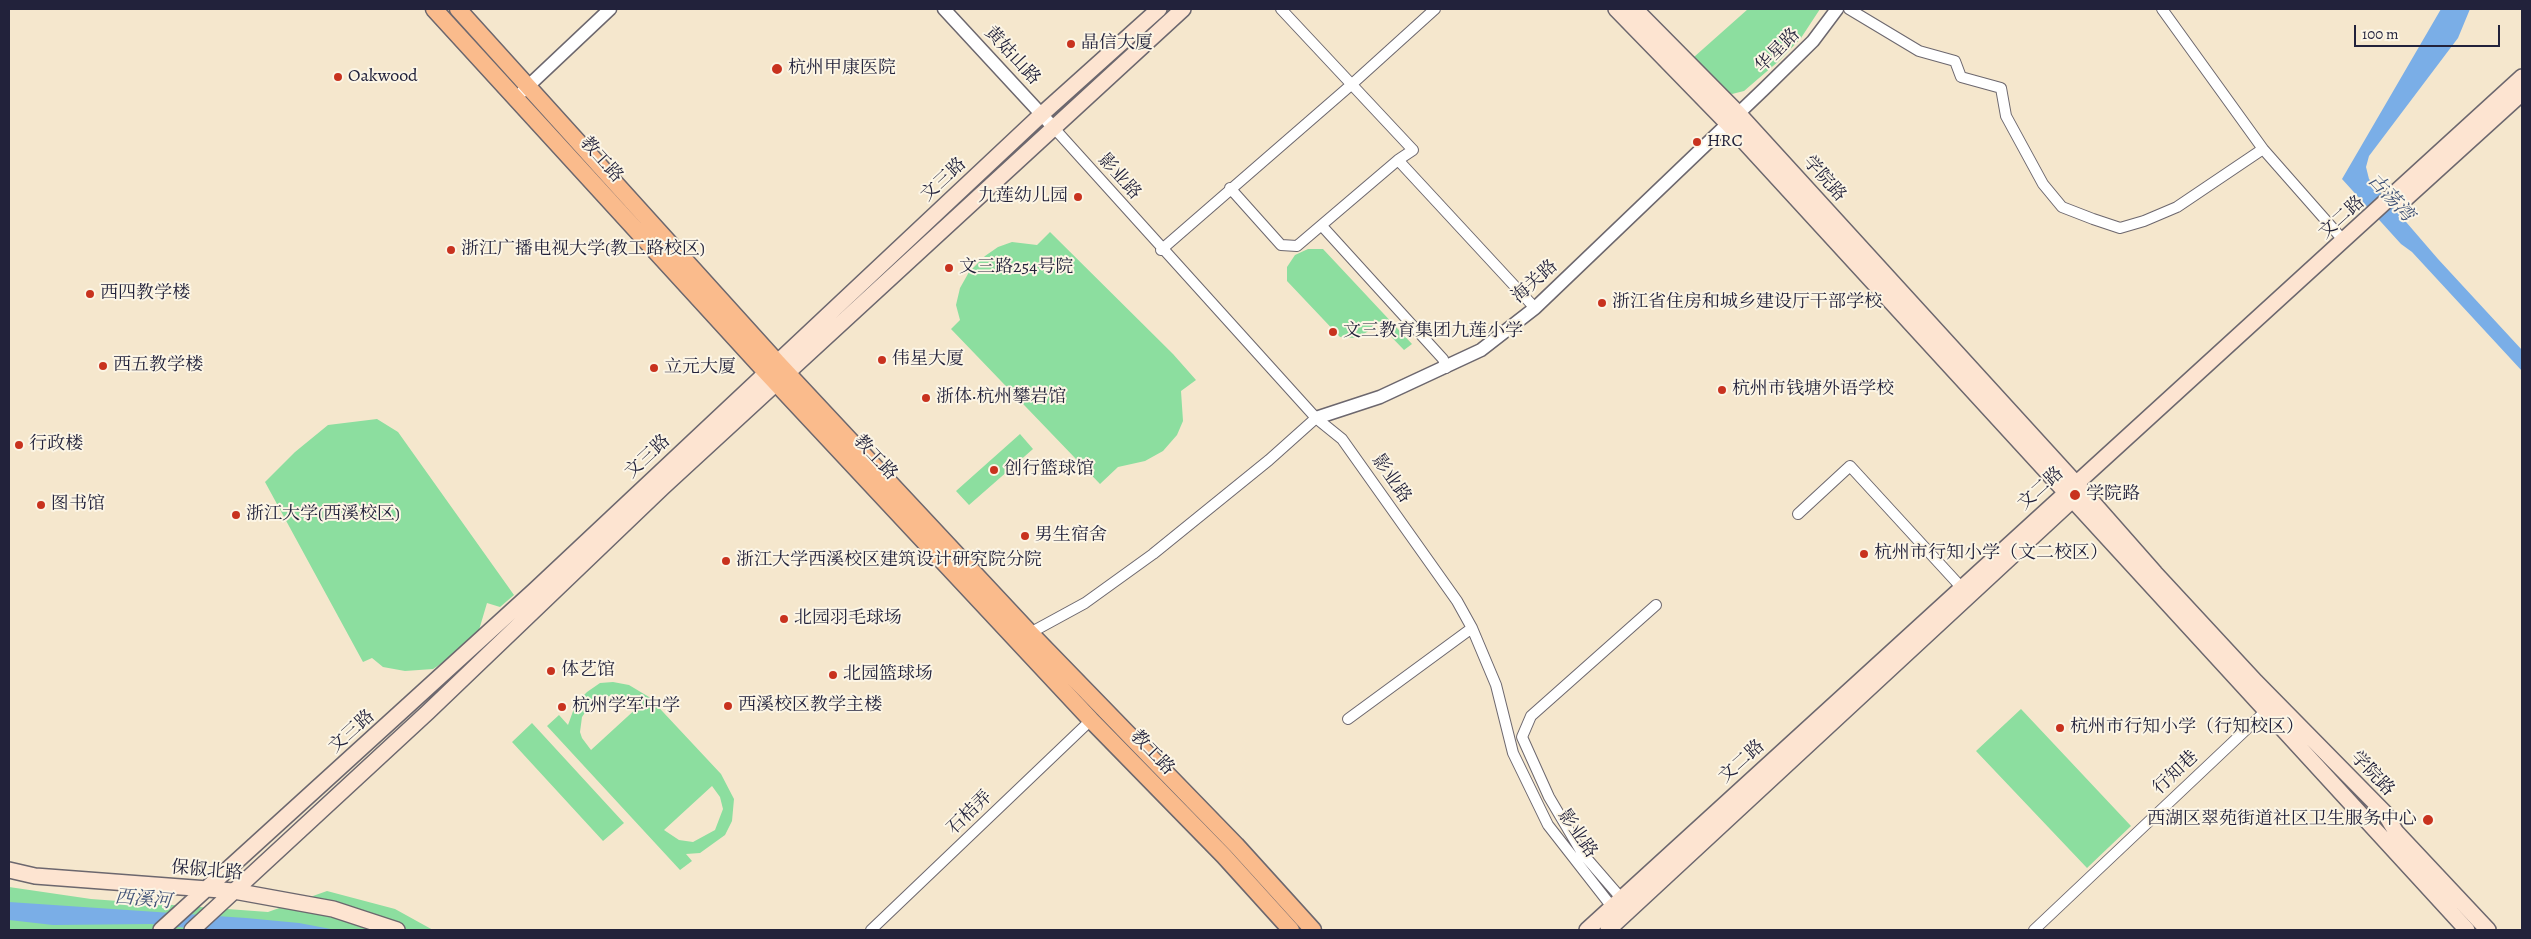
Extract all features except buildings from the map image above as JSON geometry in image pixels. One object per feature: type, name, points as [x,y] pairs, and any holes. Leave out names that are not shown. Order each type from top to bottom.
[{"type":"main road","name":"教工路","points":[[434,9],[777,373],[1236,845],[1313,930]]},
{"type":"main road","name":"教工路","points":[[458,9],[528,85],[777,373],[1091,720],[1224,856],[1291,930]]},
{"type":"main road","name":"文三路","points":[[192,930],[428,712],[663,487],[1042,114],[1159,9]]},
{"type":"main road","name":"文三路","points":[[161,930],[535,590],[1054,128],[1183,9]]},
{"type":"main road","name":"学院路","points":[[1616,9],[1727,123],[2074,491],[2155,573],[2467,930]]},
{"type":"main road","name":"学院路","points":[[1635,9],[1738,113],[2074,491]]},
{"type":"main road","name":"文二路","points":[[2395,201],[2522,77]]},
{"type":"main road","name":"文二路","points":[[1587,930],[1961,587],[2074,491],[2395,201],[2522,93]]},
{"type":"main road","name":"文二路","points":[[1608,930],[2074,491],[2344,241],[2373,221]]},
{"type":"main road","name":"学院路","points":[[2271,707],[2384,812],[2396,832],[2488,930]]},
{"type":"main road","name":"保俶北路","points":[[9,870],[35,876],[234,891],[333,909],[398,930]]},
{"type":"street","points":[[516,97],[610,9]]},
{"type":"street","name":"黄姑山路","points":[[944,9],[1054,128]]},
{"type":"street","points":[[1230,188],[1281,245],[1297,246],[1398,160],[1413,150],[1281,9]]},
{"type":"street","points":[[1162,250],[1435,9]]},
{"type":"street","name":"华星路","points":[[1738,113],[1814,41],[1837,9]]},
{"type":"street","points":[[1849,9],[1919,51],[1955,61],[1961,77],[2001,88],[2006,116],[2043,184],[2062,207],[2120,228],[2144,221],[2176,207],[2263,148]]},
{"type":"street","points":[[2162,9],[2263,148],[2344,241]]},
{"type":"street","name":"海关路","points":[[1316,418],[1380,397],[1446,368],[1481,350],[1535,308],[1738,113]]},
{"type":"street","name":"影业路","points":[[1054,128],[1162,250],[1316,418],[1342,439],[1457,602],[1472,628],[1496,685],[1514,753],[1548,825],[1616,902]]},
{"type":"street","points":[[1398,160],[1535,308]]},
{"type":"street","points":[[1322,226],[1443,359],[1446,368]]},
{"type":"street","points":[[1030,634],[1086,603],[1153,554],[1269,460],[1316,418]]},
{"type":"street","points":[[1798,514],[1850,466],[1961,587]]},
{"type":"street","points":[[1616,902],[1582,853],[1549,797],[1522,737],[1531,716],[1656,605]]},
{"type":"street","points":[[1348,719],[1472,628]]},
{"type":"street","name":"行知巷","points":[[2034,930],[2271,707]]},
{"type":"street","name":"石桔弄","points":[[871,930],[1091,720]]},
{"type":"green space","points":[[1748,9],[1820,9],[1801,38],[1780,60],[1744,91],[1732,94],[1723,90],[1694,57]]},
{"type":"green space","points":[[1050,232],[1173,354],[1196,380],[1181,391],[1183,421],[1177,435],[1163,451],[1145,461],[1118,467],[1100,484],[951,329],[960,320],[956,305],[960,288],[969,272],[985,256],[998,247],[1012,242],[1037,245]]},
{"type":"green space","points":[[1308,249],[1323,249],[1412,344],[1404,350],[1374,319],[1373,326],[1356,338],[1340,337],[1287,281],[1287,267],[1295,255]]},
{"type":"green space","points":[[377,419],[398,432],[514,595],[500,607],[487,603],[479,630],[456,654],[433,669],[405,671],[383,667],[372,658],[363,662],[265,482],[295,452],[328,425]]},
{"type":"green space","name":"创行篮球馆","points":[[1020,434],[1033,449],[969,505],[956,491]]},
{"type":"green space","points":[[613,682],[629,685],[649,697],[721,774],[734,799],[732,821],[725,835],[700,853],[686,854],[692,861],[680,870],[547,726],[559,715],[568,725],[576,703],[600,683]],"holes":[[[616,694],[627,697],[639,706],[591,750],[580,732],[582,717],[593,701]],[[712,786],[720,797],[723,809],[715,830],[693,842],[679,840],[664,830]]]},
{"type":"green space","points":[[2021,709],[2131,826],[2087,868],[1976,751]]},
{"type":"green space","points":[[532,723],[624,823],[603,841],[512,742]]},
{"type":"green space","points":[[9,887],[91,899],[268,912],[327,891],[395,909],[433,930],[9,930]]},
{"type":"water","points":[[2441,9],[2470,9],[2458,38],[2369,156],[2366,167],[2369,179],[2438,259],[2522,350],[2522,371],[2342,179]]},
{"type":"water","points":[[9,902],[246,918],[299,923],[336,930],[206,930],[151,924],[53,925],[9,920]]},
{"type":"place","name":"晶信大厦","points":[[1071,44]]},
{"type":"place","name":"杭州甲康医院","points":[[777,69]]},
{"type":"place","name":"Oakwood","points":[[338,77]]},
{"type":"place","name":"HRC","points":[[1697,142]]},
{"type":"place","name":"九莲幼儿园","points":[[1078,197]]},
{"type":"place","name":"浙江广播电视大学(教工路校区)","points":[[451,250]]},
{"type":"place","name":"文三路254号院","points":[[949,268]]},
{"type":"place","name":"西四教学楼","points":[[90,294]]},
{"type":"place","name":"浙江省住房和城乡建设厅干部学校","points":[[1602,303]]},
{"type":"place","name":"文三教育集团九莲小学","points":[[1333,332]]},
{"type":"place","name":"伟星大厦","points":[[882,360]]},
{"type":"place","name":"西五教学楼","points":[[103,366]]},
{"type":"place","name":"立元大厦","points":[[654,368]]},
{"type":"place","name":"杭州市钱塘外语学校","points":[[1722,390]]},
{"type":"place","name":"浙体·杭州攀岩馆","points":[[926,398]]},
{"type":"place","name":"行政楼","points":[[19,445]]},
{"type":"place","name":"创行篮球馆","points":[[994,470]]},
{"type":"place","name":"学院路","points":[[2075,495]]},
{"type":"place","name":"图书馆","points":[[41,505]]},
{"type":"place","name":"浙江大学(西溪校区)","points":[[236,515]]},
{"type":"place","name":"男生宿舍","points":[[1025,536]]},
{"type":"place","name":"杭州市行知小学（文二校区）","points":[[1864,554]]},
{"type":"place","name":"浙江大学西溪校区建筑设计研究院分院","points":[[726,561]]},
{"type":"place","name":"北园羽毛球场","points":[[784,619]]},
{"type":"place","name":"体艺馆","points":[[551,671]]},
{"type":"place","name":"北园篮球场","points":[[833,675]]},
{"type":"place","name":"西溪校区教学主楼","points":[[728,706]]},
{"type":"place","name":"杭州学军中学","points":[[562,707]]},
{"type":"place","name":"杭州市行知小学（行知校区）","points":[[2060,728]]},
{"type":"place","name":"西湖区翠苑街道社区卫生服务中心","points":[[2428,820]]},
{"type":"water label","name":"古荡湾","points":[[2390,198]]},
{"type":"water label","name":"西溪河","points":[[143,900]]}]
